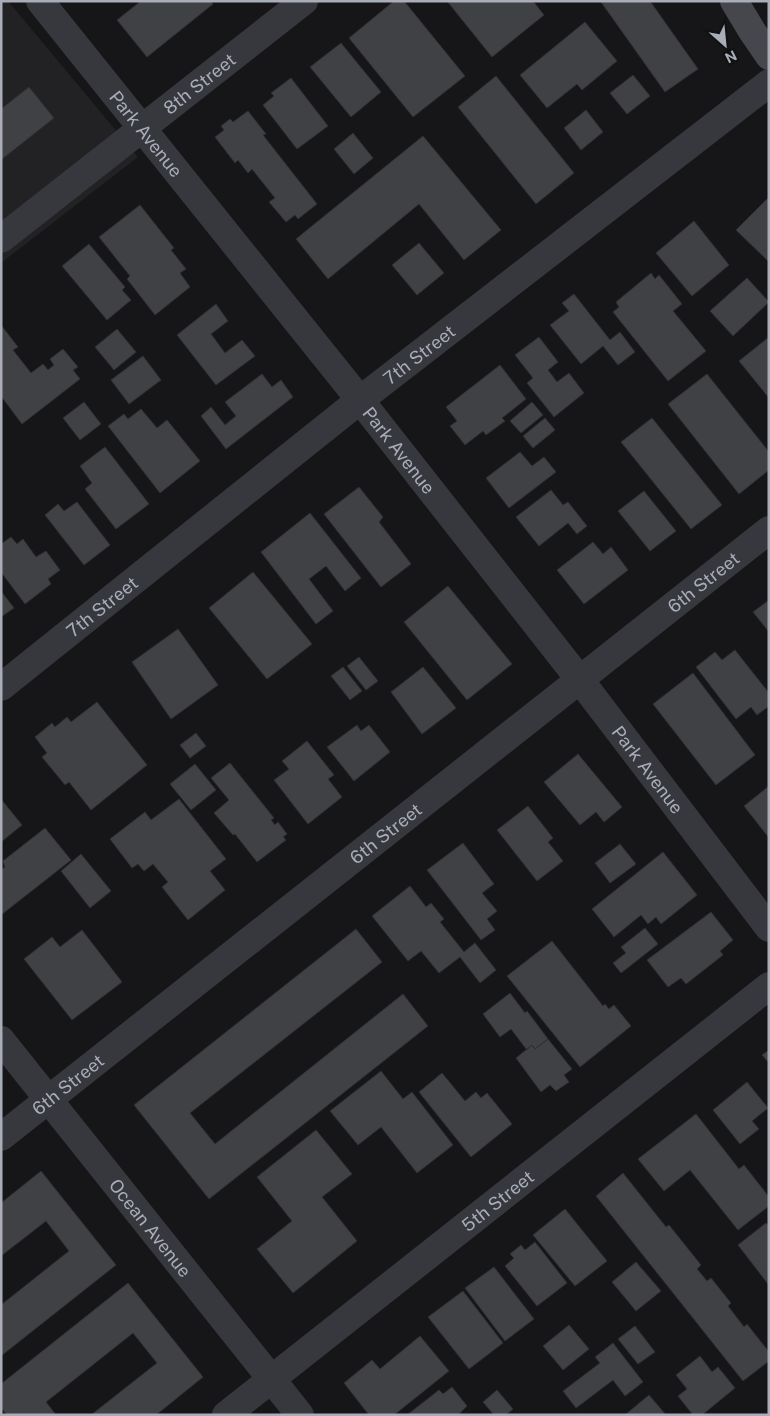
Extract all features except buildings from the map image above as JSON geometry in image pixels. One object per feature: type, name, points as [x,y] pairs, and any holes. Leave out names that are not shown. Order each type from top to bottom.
[{"type":"main road","points":[[734,1],[769,56]]},
{"type":"street","name":"Park Avenue","points":[[40,1],[360,400],[580,680],[769,928]]},
{"type":"street","name":"8th Street","points":[[1,239],[304,1]]},
{"type":"street","name":"7th Street","points":[[1,687],[360,400],[769,83]]},
{"type":"street","name":"6th Street","points":[[1,1136],[769,530]]},
{"type":"street","name":"5th Street","points":[[226,1415],[769,986]]},
{"type":"street","name":"Ocean Avenue","points":[[1,1040],[300,1415]]},
{"type":"shaded area","points":[[1,1],[8,1],[138,157],[1,263]]}]
